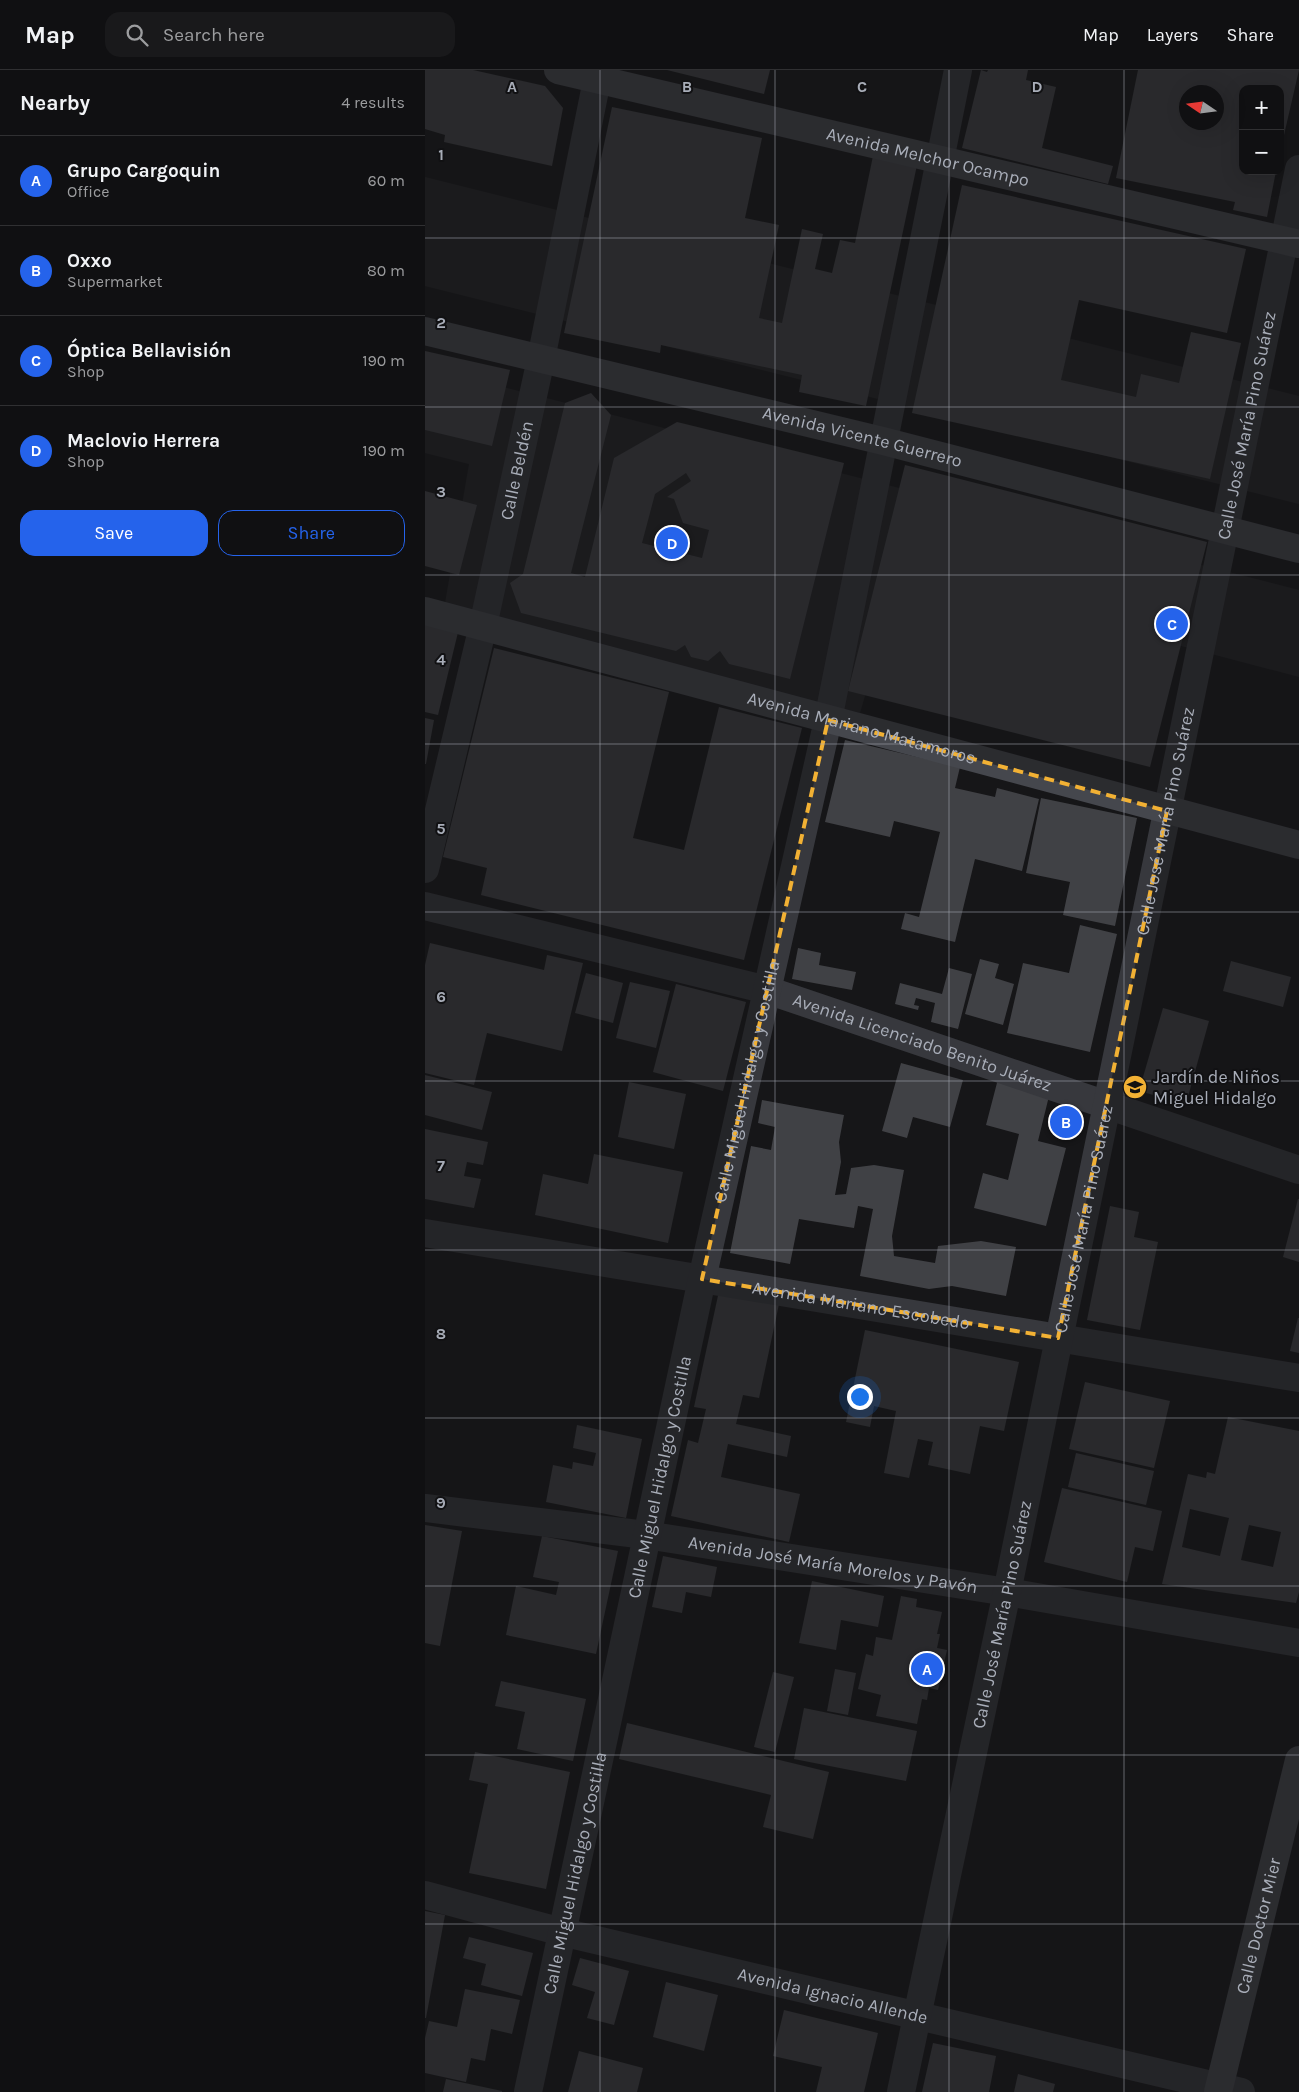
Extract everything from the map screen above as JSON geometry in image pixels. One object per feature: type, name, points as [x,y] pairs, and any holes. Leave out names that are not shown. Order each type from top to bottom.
[{"type":"main road","name":"Avenida Melchor Ocampo","points":[[558,70],[598,74],[1292,242]]},
{"type":"main road","name":"Avenida Vicente Guerrero","points":[[425,331],[883,441],[1299,549]]},
{"type":"main road","name":"Avenida Mariano Matamoros","points":[[425,611],[1299,845]]},
{"type":"main road","name":"Calle Doctor Mier","points":[[1226,2090],[1299,1760]]},
{"type":"street","name":"Calle Miguel Hidalgo y Costilla","points":[[528,2092],[701,1279],[828,720],[958,70]]},
{"type":"street","name":"Calle Beldén","points":[[425,869],[483,626],[541,359],[598,74]]},
{"type":"street","name":"Calle José María Pino Suárez","points":[[901,2092],[1007,1592],[1224,531],[1292,242],[1299,169]]},
{"type":"street","name":"Avenida Licenciado Benito Juárez","points":[[425,906],[767,990],[1299,1170]]},
{"type":"street","name":"Avenida Mariano Escobedo","points":[[425,1233],[1299,1378]]},
{"type":"street","name":"Avenida José María Morelos y Pavón","points":[[425,1508],[646,1535],[1007,1592],[1299,1643]]},
{"type":"street","name":"Avenida Ignacio Allende","points":[[425,1895],[562,1932],[1226,2090]]},
{"type":"highlighted area","points":[[828,720],[1167,811],[1058,1338],[702,1279]]},
{"type":"shaded area","points":[[425,177],[1299,396],[1299,504],[425,286]]},
{"type":"shaded area","points":[[425,367],[1299,590],[1299,677],[901,572],[860,713],[444,609],[469,464],[425,453]]},
{"type":"building","points":[[425,70],[473,70],[545,86],[563,108],[552,166],[444,142],[445,135],[425,129]]},
{"type":"building","points":[[667,70],[770,70],[764,94]]},
{"type":"building","points":[[981,70],[987,72],[988,70],[1028,70],[1026,80],[1056,87],[1042,148],[1113,166],[1108,184],[962,148]]},
{"type":"building","points":[[1138,70],[1299,70],[1284,135],[1284,85],[1239,85],[1239,175],[1275,175],[1267,217],[1233,210],[1235,202],[1116,178]]},
{"type":"building","points":[[612,107],[762,138],[745,218],[779,225],[759,318],[782,323],[802,229],[823,234],[815,269],[832,273],[840,240],[855,243],[873,156],[917,165],[866,406],[799,392],[802,375],[661,345],[660,353],[564,333]]},
{"type":"building","points":[[962,185],[1246,249],[1227,333],[1079,300],[1061,380],[1136,397],[1141,374],[1179,383],[1191,332],[1241,343],[1210,479],[912,413]]},
{"type":"building","points":[[425,351],[510,370],[492,446],[425,430]]},
{"type":"building","points":[[591,393],[611,415],[571,573],[585,577],[614,458],[677,422],[844,463],[790,679],[729,664],[720,651],[708,661],[691,657],[685,645],[676,651],[521,613],[510,583],[523,574],[565,403]],"holes":[[[686,473],[691,481],[667,497],[674,499],[683,523],[709,530],[702,558],[642,543],[655,494]]]},
{"type":"building","points":[[905,465],[1207,542],[1150,767],[848,691]]},
{"type":"building","points":[[425,491],[477,505],[459,575],[425,566]]},
{"type":"building","points":[[425,615],[460,624],[438,715],[425,712]]},
{"type":"building","points":[[494,648],[669,692],[633,838],[684,850],[719,707],[802,728],[744,960],[481,895],[487,868],[443,857]]},
{"type":"building","points":[[425,718],[434,720],[426,764],[425,764]]},
{"type":"building","points":[[845,740],[960,767],[955,788],[995,797],[997,788],[1039,799],[1022,871],[975,859],[955,942],[901,929],[905,913],[919,917],[940,832],[894,821],[890,837],[825,822]]},
{"type":"building","points":[[1041,798],[1137,818],[1115,926],[1063,915],[1070,882],[1026,873]]},
{"type":"building","points":[[1080,925],[1117,934],[1090,1052],[1007,1033],[1023,963],[1069,973]]},
{"type":"building","points":[[430,943],[544,970],[547,955],[583,963],[562,1051],[487,1033],[474,1085],[425,1073],[425,965]]},
{"type":"building","points":[[798,948],[821,953],[819,965],[856,972],[852,990],[792,979]]},
{"type":"building","points":[[980,959],[999,964],[995,978],[1014,984],[1003,1025],[965,1014]]},
{"type":"building","points":[[1231,961],[1291,977],[1283,1007],[1223,991]]},
{"type":"building","points":[[949,968],[972,974],[958,1029],[931,1022],[935,1003],[916,998],[914,1005],[919,1006],[918,1010],[895,1004],[900,983],[942,994]]},
{"type":"building","points":[[586,973],[623,983],[613,1023],[575,1013]]},
{"type":"building","points":[[630,982],[670,991],[656,1048],[616,1038]]},
{"type":"building","points":[[676,984],[746,1002],[723,1091],[653,1072]]},
{"type":"building","points":[[1163,1008],[1209,1021],[1186,1104],[1139,1091]]},
{"type":"building","points":[[901,1063],[963,1080],[950,1127],[913,1117],[907,1138],[882,1131]]},
{"type":"building","points":[[425,1075],[492,1092],[482,1130],[425,1115]]},
{"type":"building","points":[[998,1079],[1050,1092],[1038,1141],[1066,1148],[1046,1226],[974,1208],[983,1173],[1008,1180],[1019,1134],[986,1125]]},
{"type":"building","points":[[629,1082],[686,1094],[674,1149],[618,1137]]},
{"type":"building","points":[[762,1100],[844,1115],[839,1142],[841,1162],[835,1195],[846,1194],[851,1168],[874,1165],[904,1170],[892,1236],[894,1256],[935,1263],[938,1246],[981,1241],[1016,1247],[1006,1296],[952,1286],[929,1289],[860,1276],[873,1209],[858,1206],[854,1228],[799,1219],[790,1264],[730,1253],[751,1146],[771,1150],[775,1127],[758,1123]]},
{"type":"building","points":[[425,1129],[488,1142],[483,1165],[467,1162],[464,1176],[481,1179],[474,1208],[425,1199]]},
{"type":"building","points":[[594,1154],[683,1172],[668,1243],[535,1215],[543,1174],[588,1184]]},
{"type":"building","points":[[1299,1199],[1299,1262],[1283,1257]]},
{"type":"building","points":[[1110,1206],[1139,1212],[1134,1237],[1158,1242],[1140,1330],[1087,1320]]},
{"type":"building","points":[[719,1291],[779,1304],[759,1398],[743,1395],[736,1424],[791,1436],[787,1457],[728,1444],[721,1477],[800,1494],[789,1542],[671,1516],[688,1440],[698,1443],[706,1409],[694,1407]]},
{"type":"building","points":[[1299,1318],[1299,1353],[1290,1351]]},
{"type":"building","points":[[865,1330],[1019,1362],[1004,1431],[980,1426],[970,1474],[928,1465],[933,1442],[918,1439],[909,1478],[884,1473],[896,1411],[874,1406],[870,1427],[846,1422]]},
{"type":"building","points":[[1085,1382],[1170,1401],[1154,1468],[1069,1449]]},
{"type":"building","points":[[1228,1417],[1299,1431],[1299,1592],[1296,1603],[1162,1584],[1188,1474],[1206,1478],[1207,1472],[1215,1474]],"holes":[[[1190,1509],[1229,1518],[1220,1556],[1182,1547]],[[1249,1525],[1281,1532],[1273,1567],[1241,1560]]]},
{"type":"building","points":[[577,1425],[642,1439],[626,1518],[546,1502],[553,1465],[572,1469],[573,1462],[593,1466],[596,1453],[573,1448]]},
{"type":"building","points":[[1076,1453],[1154,1471],[1146,1505],[1068,1487]]},
{"type":"building","points":[[1062,1488],[1162,1511],[1153,1551],[1135,1547],[1127,1582],[1044,1562]]},
{"type":"building","points":[[425,1525],[462,1531],[440,1646],[425,1643]]},
{"type":"building","points":[[542,1536],[618,1551],[596,1654],[506,1635],[516,1586],[556,1595],[559,1582],[533,1577]]},
{"type":"building","points":[[663,1556],[717,1567],[711,1597],[686,1592],[682,1613],[652,1607]]},
{"type":"building","points":[[812,1581],[884,1596],[878,1627],[841,1620],[836,1650],[799,1643]]},
{"type":"building","points":[[901,1596],[917,1599],[916,1607],[942,1612],[937,1634],[940,1634],[937,1648],[947,1650],[938,1690],[929,1688],[927,1700],[922,1699],[917,1724],[876,1716],[881,1695],[858,1689],[866,1654],[873,1656],[876,1637],[892,1640]]},
{"type":"building","points":[[835,1669],[856,1673],[848,1715],[827,1711]]},
{"type":"building","points":[[773,1672],[794,1677],[775,1752],[754,1747]]},
{"type":"building","points":[[501,1681],[586,1699],[573,1761],[517,1749],[525,1712],[495,1706]]},
{"type":"building","points":[[804,1708],[917,1731],[906,1781],[794,1759]]},
{"type":"building","points":[[627,1723],[829,1772],[813,1839],[763,1827],[771,1795],[619,1759]]},
{"type":"building","points":[[475,1752],[570,1772],[546,1889],[469,1873],[488,1784],[469,1780]]},
{"type":"building","points":[[425,1911],[445,1915],[426,2018],[425,2018]]},
{"type":"building","points":[[469,1937],[533,1953],[522,1996],[481,1985],[486,1964],[463,1958]]},
{"type":"building","points":[[580,1958],[629,1971],[614,2025],[587,2018],[595,1992],[572,1985]]},
{"type":"building","points":[[666,1982],[718,1995],[704,2051],[653,2037]]},
{"type":"building","points":[[465,1989],[520,2000],[512,2034],[491,2029],[485,2061],[471,2058],[466,2082],[425,2073],[425,2038],[429,2021],[457,2027]]},
{"type":"building","points":[[784,2010],[878,2033],[864,2092],[816,2092],[822,2067],[773,2056]]},
{"type":"building","points":[[933,2043],[996,2056],[989,2092],[922,2092]]},
{"type":"building","points":[[579,2051],[643,2068],[637,2092],[568,2092]]},
{"type":"building","points":[[1018,2074],[1055,2084],[1053,2092],[1014,2092]]},
{"type":"building","points":[[446,2079],[502,2091],[502,2092],[443,2092]]},
{"type":"place","name":"Maclovio Herrera","points":[[672,543]]},
{"type":"place","name":"Óptica Bellavisión","points":[[1172,624]]},
{"type":"place","name":"Jardín de Niños Miguel Hidalgo","points":[[1135,1087]]},
{"type":"place","name":"Oxxo","points":[[1066,1122]]},
{"type":"place","name":"Grupo Cargoquin","points":[[927,1669]]}]
